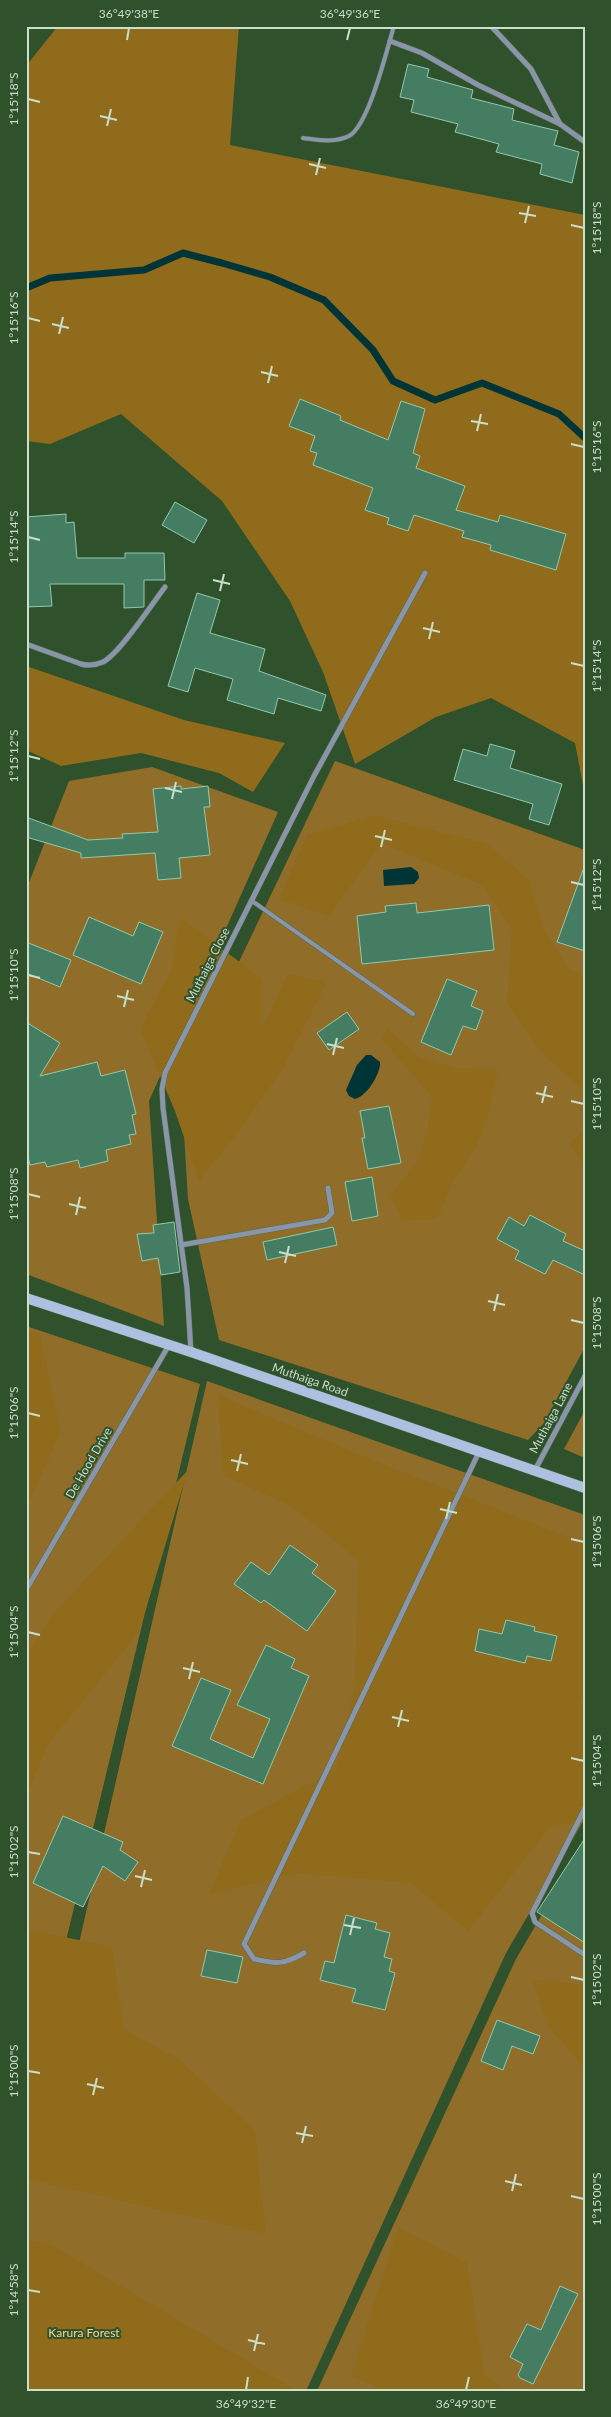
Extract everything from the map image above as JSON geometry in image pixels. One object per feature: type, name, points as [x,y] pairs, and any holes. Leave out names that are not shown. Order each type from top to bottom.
[{"type":"main road","name":"Muthaiga Road","points":[[26,1298],[191,1352],[585,1488]]},
{"type":"street","points":[[491,26],[531,69],[560,124]]},
{"type":"street","points":[[390,41],[422,53],[478,85],[560,124],[585,142]]},
{"type":"street","name":"Muthaiga Close","points":[[191,1352],[187,1288],[163,1108],[162,1089],[166,1073],[314,776],[400,617],[426,573]]},
{"type":"street","points":[[26,644],[89,666],[104,661],[116,650],[164,587]]},
{"type":"street","points":[[181,1245],[325,1220],[332,1213],[328,1188]]},
{"type":"street","name":"De Hood Drive","points":[[26,1590],[169,1346]]},
{"type":"street","name":"Muthaiga Lane","points":[[534,1470],[585,1376]]},
{"type":"street","points":[[304,1952],[291,1961],[274,1963],[254,1959],[244,1944],[479,1451]]},
{"type":"street","points":[[585,1808],[532,1913],[535,1922],[585,1955]]},
{"type":"lane","points":[[303,138],[327,141],[348,136],[357,128],[370,102],[394,26]]},
{"type":"lane","points":[[252,901],[413,1014]]},
{"type":"shaded area","points":[[335,761],[585,850],[585,1347],[544,1423],[528,1440],[219,1340],[188,1199],[181,1083]]},
{"type":"shaded area","points":[[152,767],[278,812],[149,1101],[164,1326],[26,1274],[26,890],[69,781]]},
{"type":"shaded area","points":[[26,1326],[200,1384],[26,2107]]},
{"type":"shaded area","points":[[207,1381],[585,1515],[585,1818],[506,1953],[306,2391],[213,2391],[26,2245],[26,2176]]},
{"type":"shaded area","points":[[585,1410],[585,1458],[564,1449]]},
{"type":"shaded area","points":[[585,1841],[585,2391],[317,2391],[516,1959]]},
{"type":"green space","points":[[58,26],[239,26],[230,145],[585,215],[585,796],[575,743],[491,698],[436,717],[355,764],[323,672],[290,601],[222,501],[121,414],[50,444],[26,441],[26,66]]},
{"type":"green space","points":[[26,666],[184,720],[285,743],[253,792],[219,773],[141,753],[61,766],[26,750]]},
{"type":"green space","points":[[374,815],[487,844],[529,880],[544,929],[568,968],[585,976],[585,1092],[543,1054],[507,1004],[512,928],[482,885],[382,843],[329,916],[279,899],[307,835]]},
{"type":"green space","points":[[180,917],[262,979],[262,1028],[288,974],[327,982],[285,1065],[246,1122],[199,1181],[175,1111],[140,1029],[172,968]]},
{"type":"green space","points":[[388,1029],[420,1057],[455,1068],[498,1070],[490,1110],[477,1145],[454,1180],[437,1219],[402,1221],[390,1195],[416,1164],[427,1131],[432,1097],[382,1039]]},
{"type":"green space","points":[[585,1130],[585,1166],[569,1144]]},
{"type":"green space","points":[[26,1329],[40,1334],[61,1431],[26,1509]]},
{"type":"green space","points":[[218,1395],[358,1454],[565,1536],[585,1542],[585,1697],[578,1701],[585,1708],[585,1820],[550,1827],[468,1931],[411,1883],[297,1873],[209,1895],[241,1820],[336,1769],[355,1683],[358,1560],[293,1507],[223,1475]]},
{"type":"green space","points":[[188,1470],[139,1632],[48,1744],[26,1797],[26,1656],[53,1614]]},
{"type":"green space","points":[[26,1929],[112,1947],[124,2029],[180,2060],[255,2131],[266,2234],[26,2179]]},
{"type":"green space","points":[[532,1979],[585,1985],[585,2069],[548,2026]]},
{"type":"green space","points":[[398,2227],[467,2263],[485,2376],[507,2391],[386,2391],[351,2376]]},
{"type":"green space","name":"Karura Forest","points":[[26,2239],[52,2245],[297,2391],[26,2391]]},
{"type":"water","points":[[411,867],[418,872],[419,878],[414,884],[384,886],[383,870]]},
{"type":"water","points":[[366,1055],[371,1055],[380,1062],[380,1067],[376,1078],[368,1089],[364,1094],[355,1099],[349,1096],[346,1090],[357,1065]]},
{"type":"building","points":[[408,64],[429,69],[427,77],[473,90],[471,98],[514,109],[512,120],[558,131],[554,145],[579,152],[572,183],[540,174],[542,164],[496,152],[499,144],[455,132],[458,124],[411,112],[414,100],[400,97]]},
{"type":"building","points":[[300,399],[341,416],[340,420],[388,440],[401,401],[425,409],[413,453],[420,456],[416,468],[465,486],[456,510],[498,522],[500,515],[566,534],[556,570],[490,550],[491,545],[462,537],[464,531],[414,515],[408,531],[387,524],[389,518],[365,510],[373,488],[313,465],[317,453],[310,451],[315,436],[289,426]]},
{"type":"building","points":[[175,502],[207,520],[194,543],[162,525]]},
{"type":"building","points":[[66,514],[66,523],[74,522],[77,558],[125,558],[125,553],[164,553],[165,580],[144,580],[144,607],[124,608],[124,584],[50,584],[52,606],[26,607],[26,517]]},
{"type":"building","points":[[197,593],[220,600],[210,633],[265,649],[259,671],[326,695],[321,711],[278,698],[274,714],[227,700],[233,679],[195,668],[188,692],[168,686]]},
{"type":"building","points":[[490,744],[515,751],[510,768],[562,784],[549,825],[529,819],[533,804],[454,780],[463,749],[487,756]]},
{"type":"building","points":[[181,786],[181,789],[208,786],[210,807],[204,807],[210,855],[179,858],[181,878],[158,880],[155,853],[81,858],[81,853],[26,837],[26,817],[88,840],[123,838],[122,834],[158,832],[153,789]]},
{"type":"building","points":[[583,870],[585,871],[585,951],[557,942]]},
{"type":"building","points":[[416,903],[417,913],[489,905],[494,950],[362,964],[357,916],[386,912],[385,906]]},
{"type":"building","points":[[89,917],[133,936],[139,922],[163,932],[141,984],[73,955]]},
{"type":"building","points":[[26,942],[71,960],[60,987],[26,973]]},
{"type":"building","points":[[447,979],[477,991],[471,1006],[483,1011],[476,1030],[463,1026],[451,1055],[421,1042]]},
{"type":"building","points":[[347,1012],[359,1029],[329,1050],[317,1033]]},
{"type":"building","points":[[26,1022],[60,1043],[40,1076],[97,1062],[101,1076],[125,1070],[136,1114],[132,1115],[136,1134],[129,1135],[131,1144],[106,1150],[108,1161],[80,1168],[78,1160],[47,1167],[45,1162],[30,1165],[26,1148]]},
{"type":"building","points":[[389,1106],[401,1163],[368,1169],[362,1138],[365,1138],[360,1111]]},
{"type":"building","points":[[372,1177],[378,1216],[352,1221],[345,1182]]},
{"type":"building","points":[[530,1215],[566,1234],[563,1241],[585,1251],[585,1275],[553,1260],[545,1274],[515,1259],[519,1251],[497,1239],[509,1217],[524,1226]]},
{"type":"building","points":[[174,1222],[180,1272],[161,1275],[158,1258],[142,1261],[137,1234],[154,1233],[153,1225]]},
{"type":"building","points":[[333,1227],[337,1245],[267,1260],[263,1242]]},
{"type":"building","points":[[290,1545],[318,1565],[312,1573],[336,1591],[307,1631],[264,1600],[261,1603],[234,1584],[251,1562],[269,1575]]},
{"type":"building","points":[[506,1620],[535,1627],[534,1631],[557,1636],[551,1661],[527,1656],[525,1663],[475,1651],[479,1629],[502,1634]]},
{"type":"building","points":[[266,1645],[295,1659],[291,1668],[309,1676],[263,1784],[172,1746],[201,1678],[231,1690],[210,1739],[253,1758],[270,1719],[237,1705]]},
{"type":"building","points":[[63,1816],[123,1842],[120,1850],[138,1862],[125,1881],[103,1866],[83,1907],[33,1883]]},
{"type":"building","points":[[585,1838],[585,1943],[537,1912]]},
{"type":"building","points":[[346,1915],[377,1923],[375,1929],[390,1933],[384,1957],[392,1959],[389,1971],[395,1973],[385,2010],[352,2002],[356,1989],[320,1980],[325,1961],[334,1963]]},
{"type":"building","points":[[207,1950],[243,1957],[237,1983],[201,1976]]},
{"type":"building","points":[[497,2020],[540,2036],[533,2054],[512,2046],[503,2070],[481,2061]]},
{"type":"building","points":[[560,2286],[578,2294],[533,2384],[520,2378],[518,2375],[523,2364],[510,2357],[527,2324],[541,2330]]},
{"type":"waterway","points":[[26,288],[50,278],[144,270],[183,253],[222,263],[270,277],[324,300],[373,350],[393,381],[435,400],[482,383],[559,414],[585,438]]}]
